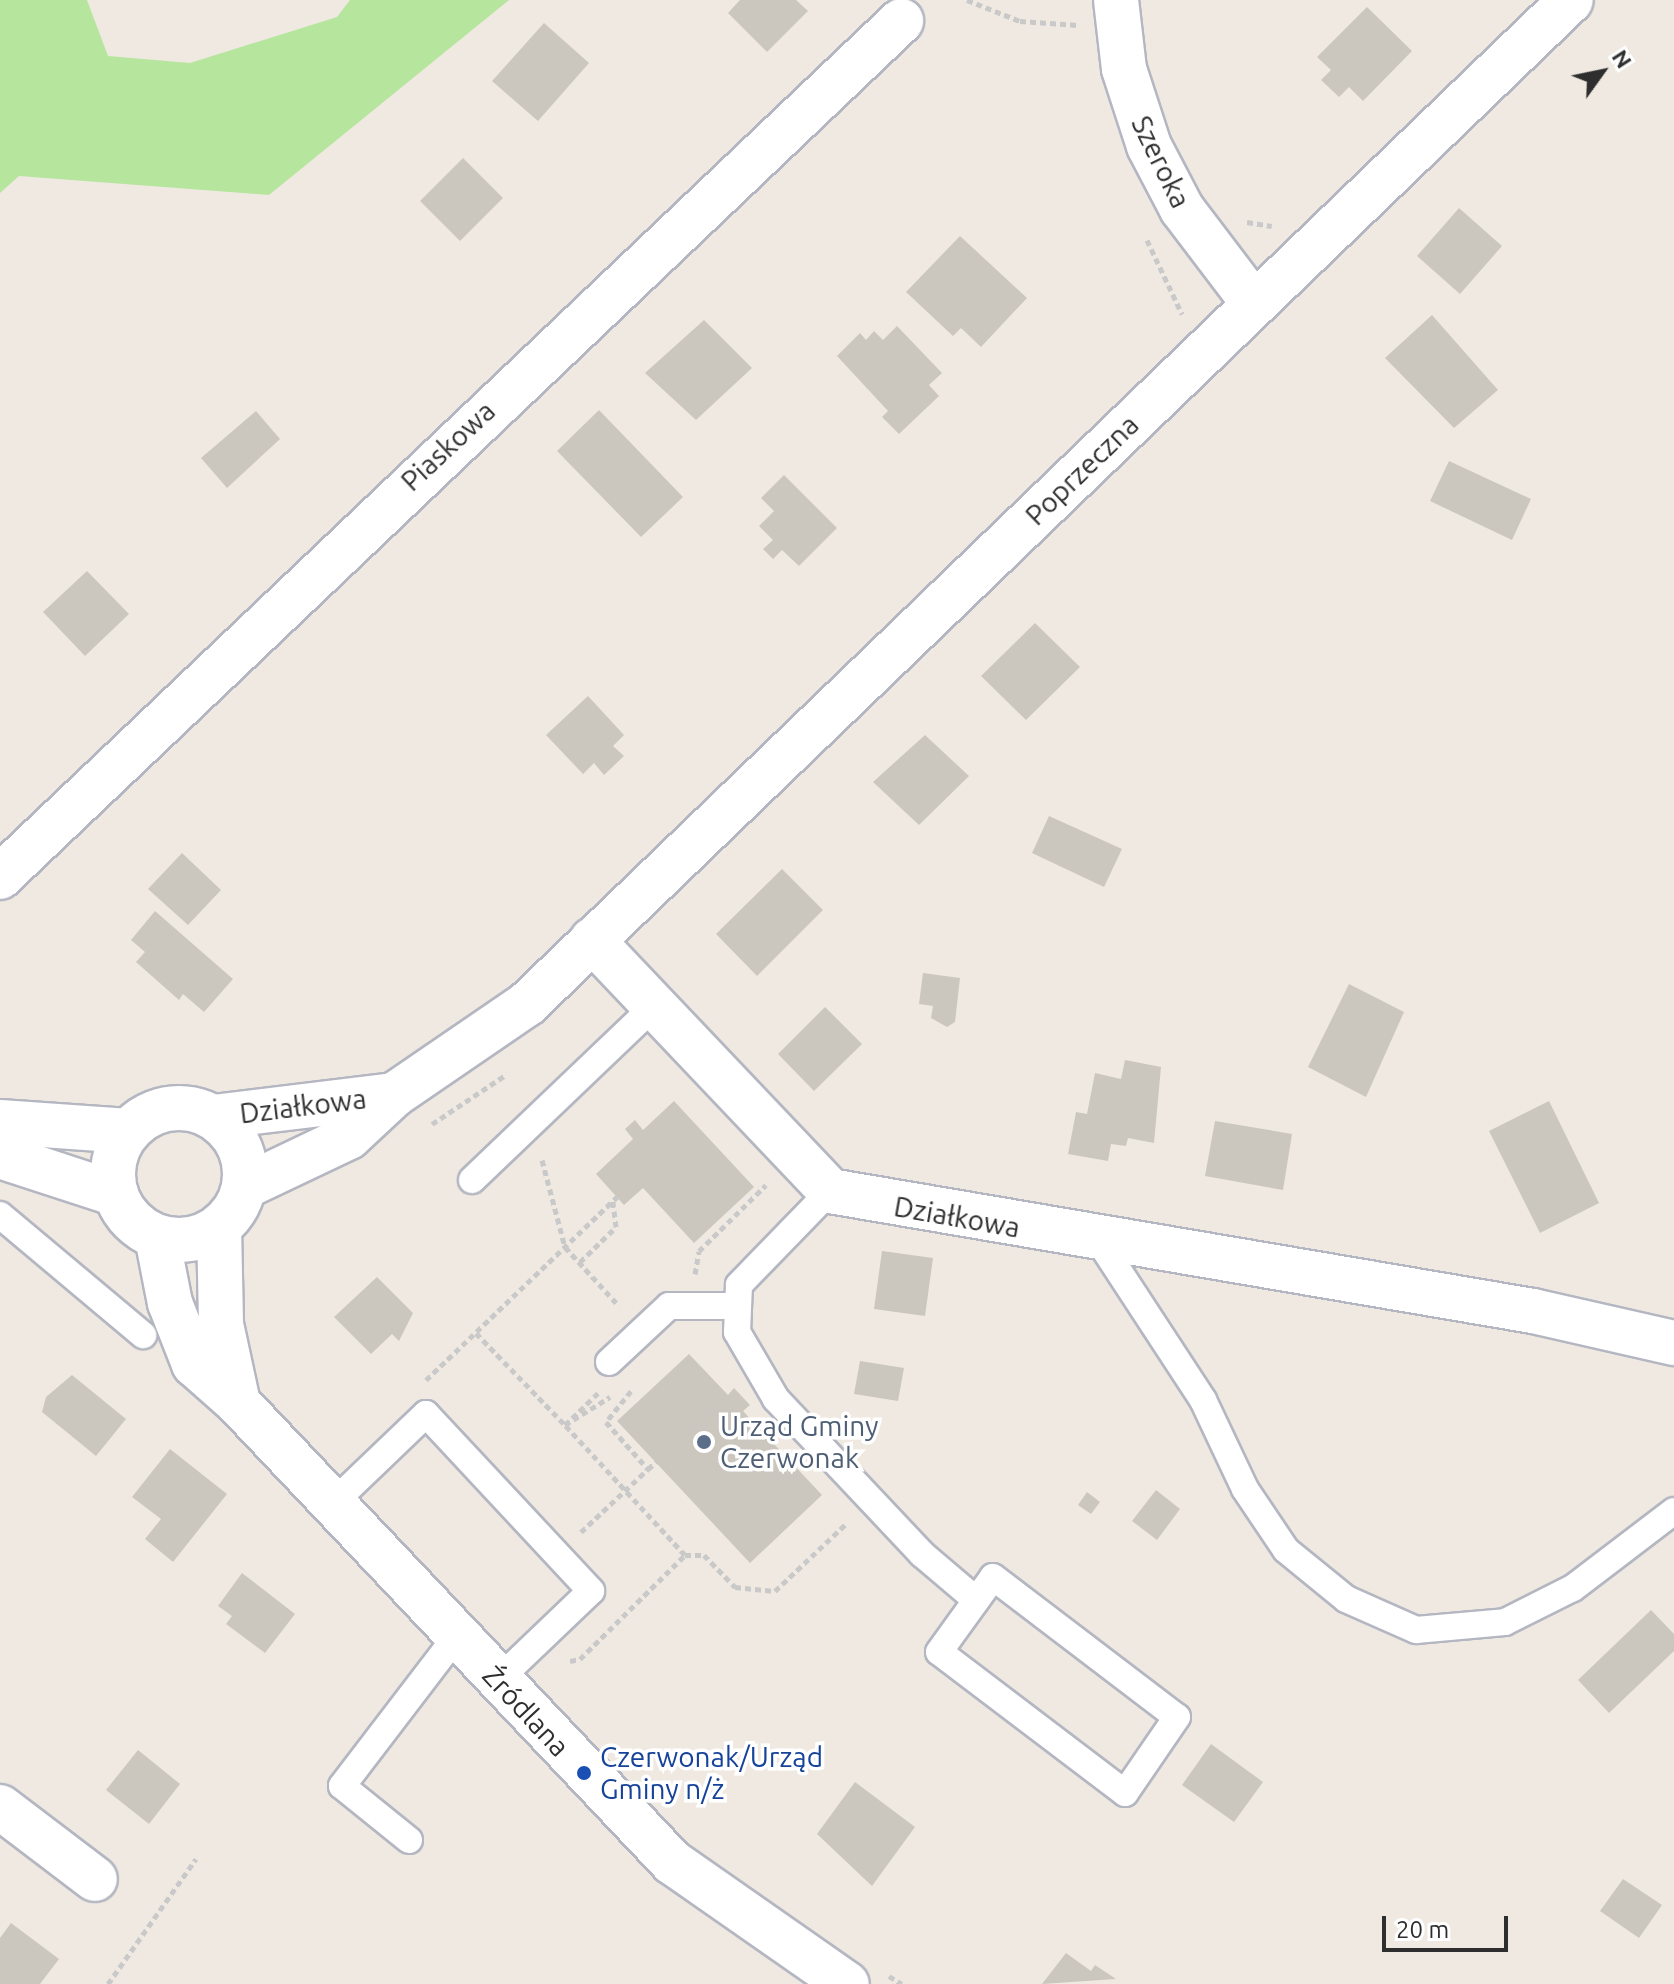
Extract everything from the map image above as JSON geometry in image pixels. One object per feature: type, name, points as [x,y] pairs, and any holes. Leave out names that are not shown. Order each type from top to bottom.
[{"type":"street","name":"Poprzeczna","points":[[592,940],[1571,0]]},
{"type":"street","name":"Szeroka","points":[[1116,10],[1135,108],[1159,169],[1200,235],[1254,304]]},
{"type":"street","name":"Piaskowa","points":[[0,877],[901,21]]},
{"type":"street","points":[[592,940],[830,1191]]},
{"type":"street","name":"Działkowa","points":[[244,1187],[349,1137],[394,1095],[472,1047],[592,940]]},
{"type":"street","name":"Działkowa","points":[[203,1103],[394,1095]]},
{"type":"street","points":[[0,1122],[134,1113],[203,1103],[240,1147],[244,1187],[219,1227],[221,1324],[238,1403]]},
{"type":"street","points":[[134,1113],[115,1161],[116,1194],[131,1220],[157,1237],[189,1240],[219,1227]]},
{"type":"street","points":[[0,1156],[116,1194]]},
{"type":"street","name":"Działkowa","points":[[830,1191],[1099,1241],[1533,1311],[1674,1343]]},
{"type":"street","name":"Źródlana","points":[[157,1237],[170,1303],[194,1364],[238,1403],[672,1862],[847,1984]]},
{"type":"street","points":[[0,1807],[95,1879]]},
{"type":"lane","points":[[472,1180],[653,1007]]},
{"type":"lane","points":[[830,1191],[753,1264],[734,1306],[737,1332],[776,1399],[870,1501],[976,1600]]},
{"type":"lane","points":[[0,1215],[143,1335]]},
{"type":"lane","points":[[1099,1241],[1203,1400],[1245,1489],[1286,1550],[1346,1599],[1416,1630],[1505,1622],[1573,1588],[1674,1511]]},
{"type":"lane","points":[[616,1375],[642,1332],[669,1306],[734,1306]]},
{"type":"lane","points":[[332,1504],[426,1414],[591,1591],[498,1680]]},
{"type":"lane","points":[[993,1577],[1177,1717],[1125,1793],[939,1652],[976,1600],[993,1577]]},
{"type":"lane","points":[[409,1840],[342,1786],[456,1637]]},
{"type":"path","points":[[967,0],[1020,21],[1116,10]]},
{"type":"path","points":[[1236,219],[1286,225]]},
{"type":"path","points":[[134,1113],[203,1103]]},
{"type":"path","points":[[533,1124],[565,1247],[642,1332]]},
{"type":"path","points":[[689,1306],[699,1251],[797,1156]]},
{"type":"path","points":[[422,1384],[615,1199],[616,1227],[580,1262]]},
{"type":"path","points":[[476,1333],[685,1555]]},
{"type":"path","points":[[565,1425],[616,1375]]},
{"type":"path","points":[[565,1425],[595,1412],[616,1375]]},
{"type":"path","points":[[637,1385],[606,1422],[648,1469]]},
{"type":"path","points":[[557,1555],[656,1462]]},
{"type":"path","points":[[566,1661],[580,1659],[685,1555],[704,1555],[735,1587],[775,1591],[870,1501]]},
{"type":"path","points":[[108,1984],[196,1859]]},
{"type":"green space","points":[[0,0],[87,0],[108,56],[190,63],[337,17],[350,0],[509,0],[269,195],[19,176],[0,193]]},
{"type":"building","points":[[740,0],[796,0],[808,11],[767,52],[728,13]]},
{"type":"building","points":[[1367,7],[1412,51],[1363,101],[1349,87],[1339,97],[1321,80],[1331,70],[1317,57]]},
{"type":"building","points":[[544,23],[589,63],[538,121],[492,81]]},
{"type":"building","points":[[463,158],[503,198],[460,241],[420,201]]},
{"type":"building","points":[[1459,208],[1502,246],[1460,294],[1417,256]]},
{"type":"building","points":[[960,236],[1027,298],[981,347],[961,328],[953,336],[906,292]]},
{"type":"building","points":[[1432,315],[1498,390],[1454,428],[1385,358]]},
{"type":"building","points":[[704,320],[752,368],[696,420],[645,373]]},
{"type":"building","points":[[897,326],[942,373],[929,385],[939,396],[899,434],[882,417],[888,411],[837,356],[860,333],[866,340],[874,331],[883,340]]},
{"type":"building","points":[[599,410],[683,497],[641,537],[557,451]]},
{"type":"building","points":[[256,411],[280,439],[227,488],[201,458]]},
{"type":"building","points":[[1449,461],[1531,499],[1512,540],[1430,501]]},
{"type":"building","points":[[784,475],[837,528],[799,566],[782,550],[773,559],[763,549],[773,540],[759,526],[774,511],[761,498]]},
{"type":"building","points":[[87,571],[129,614],[85,656],[43,612]]},
{"type":"building","points":[[1035,623],[1080,667],[1026,720],[981,676]]},
{"type":"building","points":[[588,696],[624,735],[613,746],[624,756],[604,775],[594,763],[583,774],[546,735]]},
{"type":"building","points":[[925,735],[969,776],[919,825],[873,782]]},
{"type":"building","points":[[1049,816],[1122,849],[1104,887],[1032,853]]},
{"type":"building","points":[[182,853],[221,890],[188,925],[148,889]]},
{"type":"building","points":[[782,869],[823,910],[757,976],[716,934]]},
{"type":"building","points":[[155,911],[233,979],[204,1012],[183,994],[179,1000],[136,962],[145,952],[131,940]]},
{"type":"building","points":[[923,973],[960,978],[955,1022],[947,1027],[931,1018],[933,1006],[919,1004]]},
{"type":"building","points":[[1349,984],[1404,1012],[1366,1097],[1308,1067]]},
{"type":"building","points":[[825,1007],[862,1044],[814,1091],[778,1054]]},
{"type":"building","points":[[1125,1060],[1161,1067],[1154,1143],[1128,1138],[1126,1146],[1111,1144],[1108,1161],[1068,1154],[1076,1112],[1087,1114],[1095,1073],[1121,1079]]},
{"type":"building","points":[[674,1101],[754,1187],[694,1243],[643,1188],[624,1205],[596,1174],[633,1139],[625,1129],[635,1120],[643,1130]]},
{"type":"building","points":[[1549,1101],[1599,1203],[1540,1233],[1489,1131]]},
{"type":"building","points":[[1215,1121],[1292,1134],[1283,1190],[1205,1176]]},
{"type":"building","points":[[882,1251],[933,1258],[925,1316],[874,1309]]},
{"type":"building","points":[[377,1277],[413,1313],[399,1341],[392,1334],[371,1354],[334,1317]]},
{"type":"building","name":"Urząd Gminy Czerwonak","points":[[689,1354],[728,1395],[734,1388],[750,1405],[743,1411],[822,1495],[750,1563],[617,1421]]},
{"type":"building","points":[[860,1361],[904,1368],[898,1401],[854,1394]]},
{"type":"building","points":[[72,1375],[126,1419],[96,1456],[42,1412],[46,1397]]},
{"type":"building","points":[[170,1449],[227,1494],[173,1562],[145,1539],[161,1519],[132,1497]]},
{"type":"building","points":[[1156,1490],[1180,1509],[1157,1540],[1132,1521]]},
{"type":"building","points":[[1087,1492],[1100,1502],[1091,1514],[1078,1505]]},
{"type":"building","points":[[242,1573],[295,1614],[265,1653],[226,1624],[232,1616],[218,1606]]},
{"type":"building","points":[[1651,1610],[1674,1634],[1674,1651],[1609,1713],[1578,1680]]},
{"type":"building","points":[[1211,1744],[1263,1782],[1234,1822],[1182,1785]]},
{"type":"building","points":[[138,1750],[180,1784],[149,1824],[106,1790]]},
{"type":"building","points":[[855,1782],[915,1827],[872,1886],[817,1834]]},
{"type":"building","points":[[1623,1879],[1662,1905],[1639,1938],[1600,1911]]},
{"type":"building","points":[[11,1923],[59,1959],[40,1984],[0,1984],[0,1938]]},
{"type":"building","points":[[1066,1953],[1091,1971],[1095,1965],[1116,1979],[1042,1984]]},
{"type":"place","name":"Urząd Gminy Czerwonak","points":[[704,1442]]},
{"type":"place","name":"Czerwonak/Urząd Gminy n/ż","points":[[584,1773]]}]
